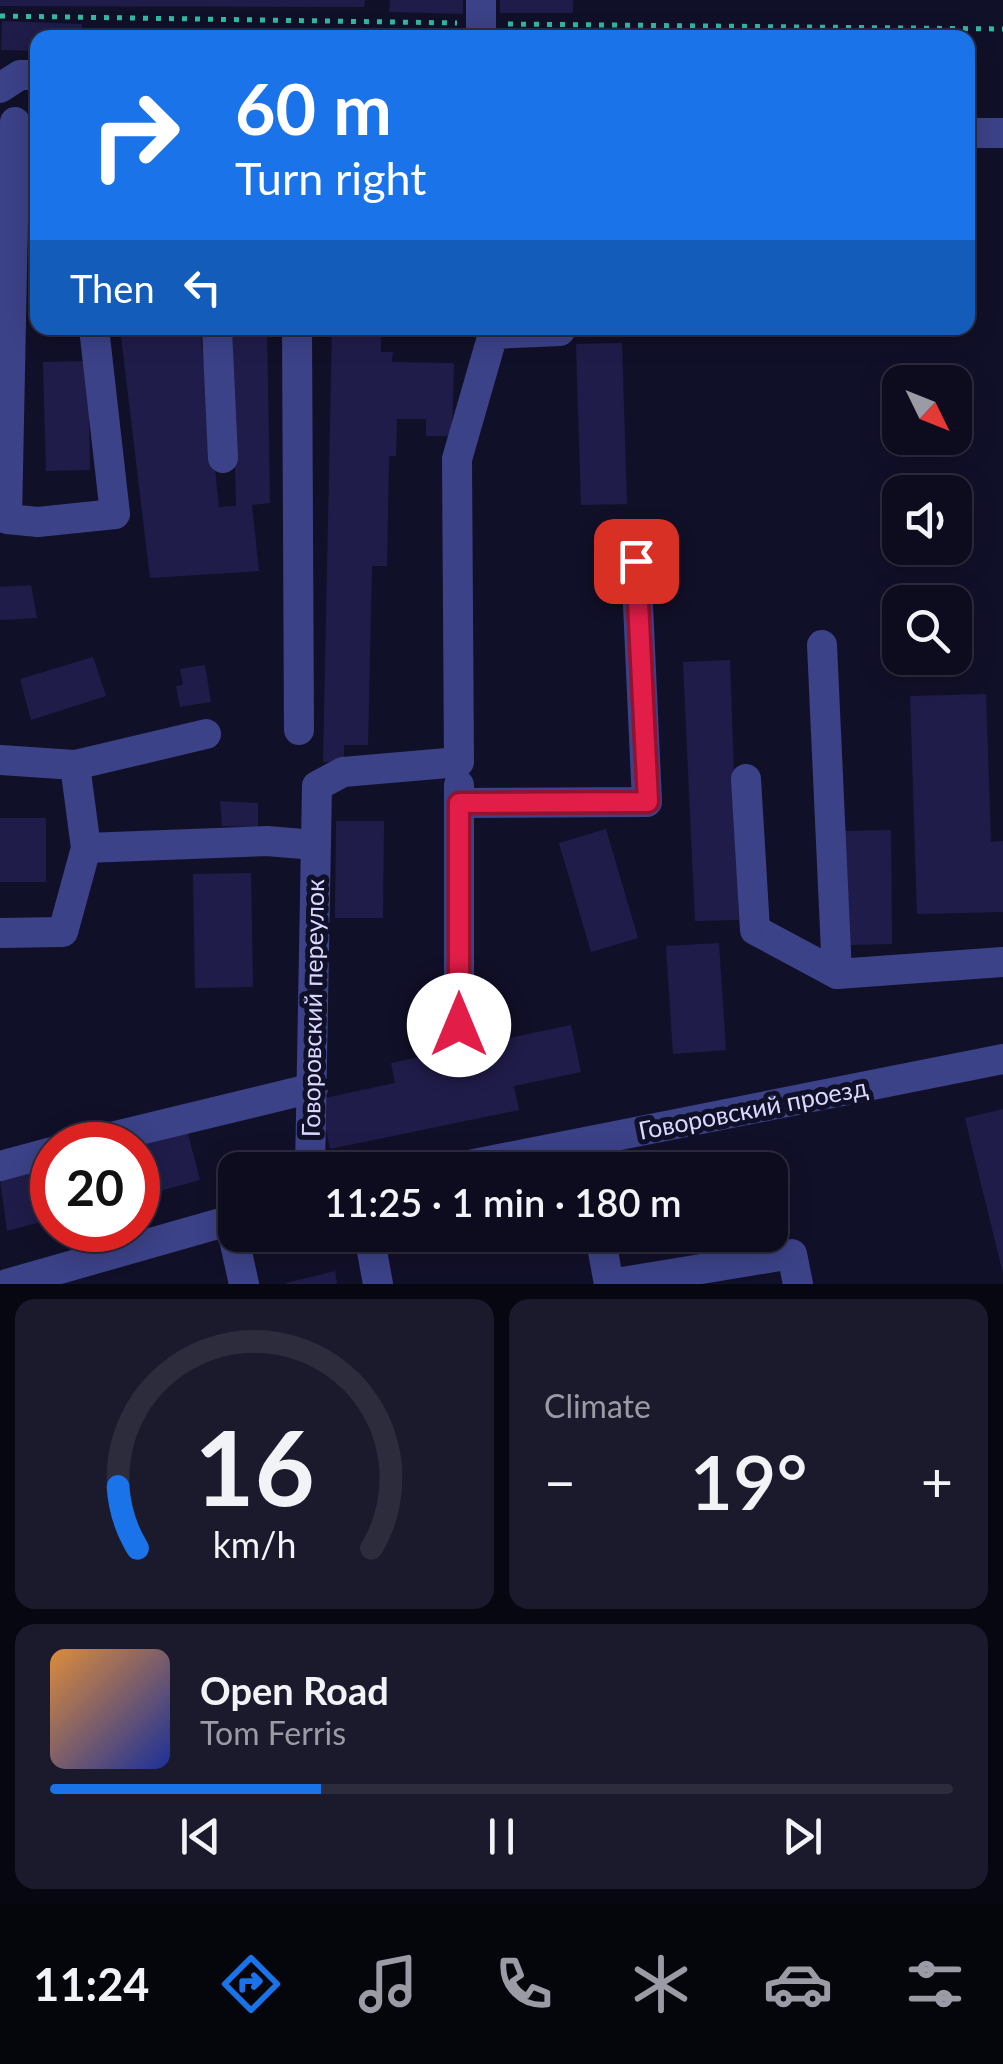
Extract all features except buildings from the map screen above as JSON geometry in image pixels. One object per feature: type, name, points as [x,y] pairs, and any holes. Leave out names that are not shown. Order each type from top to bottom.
[{"type":"street","points":[[480,0],[481,30]]},
{"type":"street","points":[[0,88],[20,75],[30,75]]},
{"type":"street","points":[[18,122],[6,519],[38,522],[115,514],[95,335]]},
{"type":"street","points":[[975,133],[1003,133]]},
{"type":"street","points":[[218,335],[224,458]]},
{"type":"street","points":[[297,335],[299,730]]},
{"type":"street","points":[[459,1025],[457,459],[483,335]]},
{"type":"street","points":[[459,803],[648,802],[636,561]]},
{"type":"street","points":[[822,645],[836,974]]},
{"type":"street","points":[[0,760],[75,765],[206,734]]},
{"type":"street","name":"Говоровский переулок","points":[[311,1152],[316,786],[343,772],[459,762]]},
{"type":"street","points":[[0,933],[63,932],[86,848],[75,765]]},
{"type":"street","points":[[746,779],[755,930],[836,974],[1003,962]]},
{"type":"street","points":[[86,848],[267,841],[315,845]]},
{"type":"street","name":"Говоровский проезд","points":[[603,1152],[1003,1059]]},
{"type":"street","points":[[160,1125],[313,1088]]},
{"type":"street","points":[[0,1166],[30,1158]]},
{"type":"street","points":[[0,1266],[6,1284],[80,1274],[218,1225]]},
{"type":"street","points":[[238,1252],[244,1284]]},
{"type":"street","points":[[372,1252],[378,1284]]},
{"type":"street","points":[[603,1252],[610,1284],[792,1254],[798,1284]]},
{"type":"route","points":[[459,1025],[459,803],[648,802],[636,561]]}]
